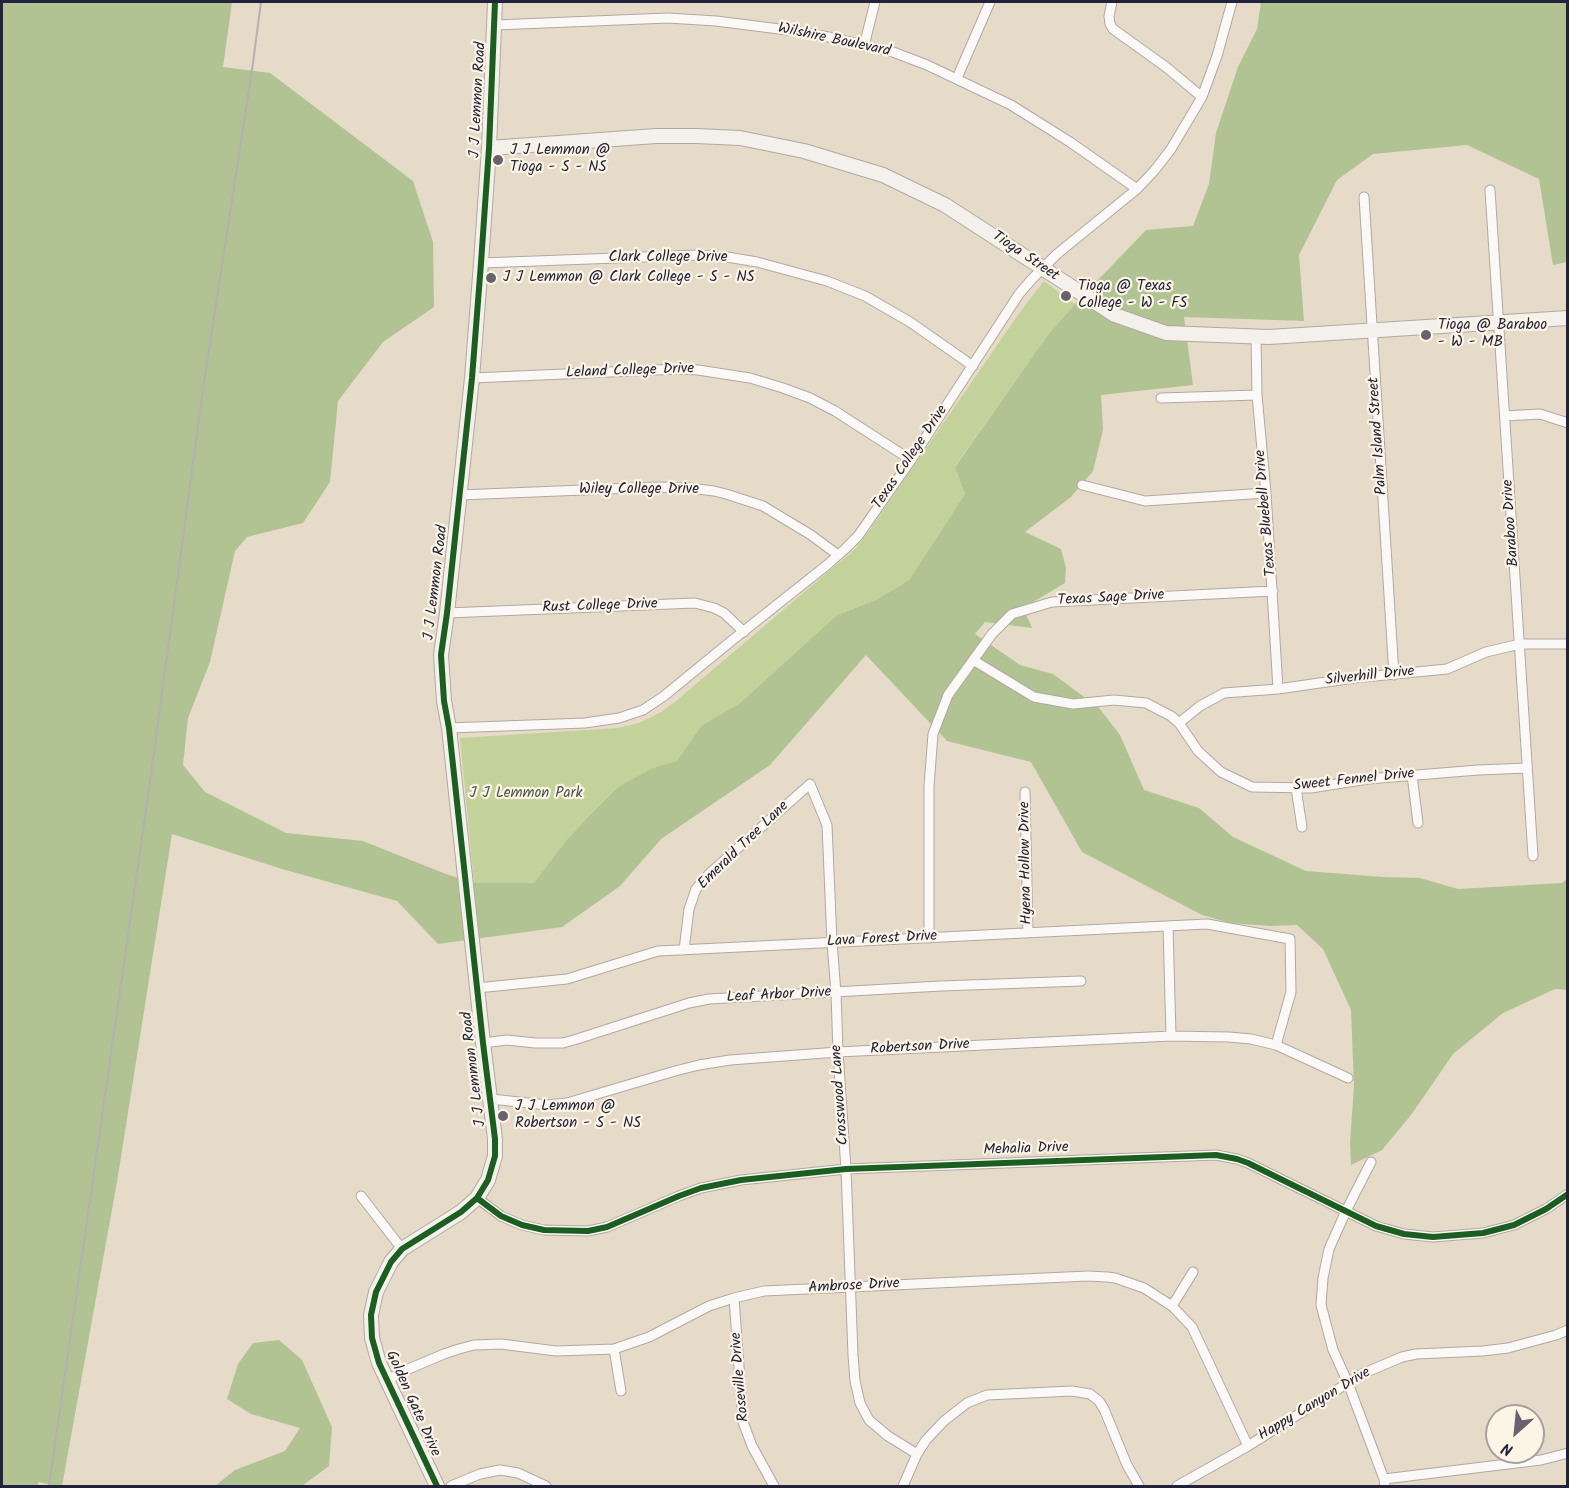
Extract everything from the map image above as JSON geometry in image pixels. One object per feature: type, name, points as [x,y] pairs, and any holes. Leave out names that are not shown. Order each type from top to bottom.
[{"type":"street","name":"J J Lemmon Road","points":[[477,1198],[488,1180],[495,1156],[495,1139],[449,728],[444,701],[441,655],[472,378],[489,148],[495,2]]},
{"type":"street","points":[[864,46],[875,2]]},
{"type":"street","points":[[957,78],[990,2]]},
{"type":"street","points":[[1112,2],[1109,16],[1113,29],[1166,67],[1202,97]]},
{"type":"street","name":"Texas College Drive","points":[[449,728],[585,723],[632,715],[664,696],[838,555],[858,536],[1019,294],[1057,254],[1137,189],[1171,149],[1202,97],[1217,56],[1232,2]]},
{"type":"street","name":"Wilshire Boulevard","points":[[495,25],[683,18],[795,31],[893,52],[927,64],[1011,105],[1070,142],[1137,189]]},
{"type":"street","name":"Tioga Street","points":[[489,148],[656,136],[740,138],[782,145],[883,175],[923,193],[960,214],[1115,315],[1166,333],[1269,337],[1568,318]]},
{"type":"street","name":"Baraboo Drive","points":[[1490,190],[1533,856]]},
{"type":"street","name":"Palm Island Street","points":[[1364,197],[1394,675]]},
{"type":"street","name":"Clark College Drive","points":[[481,263],[698,255],[757,262],[826,281],[865,296],[910,322],[973,366]]},
{"type":"street","name":"Texas Bluebell Drive","points":[[1256,336],[1257,395],[1266,493],[1278,689]]},
{"type":"street","name":"Leland College Drive","points":[[472,378],[679,369],[750,378],[810,398],[911,459]]},
{"type":"street","points":[[1161,398],[1257,395]]},
{"type":"street","points":[[1505,416],[1540,414],[1568,423]]},
{"type":"street","points":[[1082,485],[1145,501],[1266,493]]},
{"type":"street","name":"Wiley College Drive","points":[[459,495],[658,488],[714,491],[763,506],[811,535],[838,555]]},
{"type":"street","name":"Texas Sage Drive","points":[[929,938],[929,786],[933,734],[948,695],[992,634],[1012,614],[1052,602],[1273,591]]},
{"type":"street","name":"Rust College Drive","points":[[447,613],[694,603],[724,613],[744,632]]},
{"type":"street","name":"Silverhill Drive","points":[[1179,723],[1200,706],[1224,693],[1278,689],[1354,678],[1447,669],[1486,652],[1520,644],[1568,644]]},
{"type":"street","name":"Sweet Fennel Drive","points":[[973,660],[1034,697],[1073,704],[1114,700],[1146,703],[1171,716],[1179,723],[1198,751],[1221,772],[1252,787],[1311,788],[1368,779],[1527,768]]},
{"type":"street","points":[[1412,775],[1418,823]]},
{"type":"street","name":"Crosswood Lane","points":[[810,784],[827,825],[855,1381],[860,1403],[869,1420],[916,1454]]},
{"type":"street","name":"Emerald Tree Lane","points":[[684,950],[689,909],[696,889],[710,873],[810,784]]},
{"type":"street","points":[[1296,788],[1302,827]]},
{"type":"street","name":"Hyena Hollow Drive","points":[[1025,792],[1028,933]]},
{"type":"street","name":"Lava Forest Drive","points":[[477,988],[567,979],[658,951],[1207,924],[1290,939],[1291,992],[1276,1045]]},
{"type":"street","points":[[1168,926],[1171,1036]]},
{"type":"street","name":"Leaf Arbor Drive","points":[[483,1043],[507,1040],[535,1043],[563,1042],[689,1003],[709,999],[1081,981]]},
{"type":"street","name":"Robertson Drive","points":[[491,1099],[547,1105],[567,1104],[675,1071],[714,1062],[838,1052],[1171,1036],[1228,1037],[1276,1045],[1348,1078]]},
{"type":"street","name":"Mehalia Drive","points":[[477,1198],[501,1216],[522,1225],[544,1230],[588,1231],[607,1227],[701,1188],[741,1180],[846,1169],[1216,1155],[1248,1163],[1376,1226],[1419,1237],[1483,1233],[1514,1225],[1546,1209],[1568,1194]]},
{"type":"street","points":[[1371,1162],[1334,1237],[1325,1263],[1321,1305],[1332,1350],[1348,1383],[1384,1483],[1540,1460],[1568,1453]]},
{"type":"street","points":[[361,1196],[402,1249]]},
{"type":"street","name":"Golden Gate Drive","points":[[437,1486],[375,1351],[371,1315],[380,1281],[402,1249],[461,1212],[477,1198]]},
{"type":"street","points":[[1172,1306],[1193,1272]]},
{"type":"street","name":"Ambrose Drive","points":[[387,1380],[434,1358],[474,1345],[501,1344],[556,1351],[614,1349],[649,1337],[709,1306],[774,1290],[1107,1276],[1144,1288],[1172,1306],[1192,1327],[1248,1446]]},
{"type":"street","name":"Roseville Drive","points":[[734,1298],[744,1422],[752,1446],[774,1486]]},
{"type":"street","name":"Happy Canyon Drive","points":[[1177,1486],[1248,1446],[1362,1374],[1402,1358],[1416,1354],[1508,1348],[1568,1330]]},
{"type":"street","points":[[614,1349],[621,1391]]},
{"type":"street","points":[[903,1486],[916,1454],[926,1440],[944,1421],[967,1403],[987,1395],[1081,1392],[1090,1394],[1099,1401],[1104,1409],[1127,1465],[1139,1486]]},
{"type":"street","points":[[451,1486],[480,1473],[500,1470],[518,1473],[546,1486]]},
{"type":"green space","points":[[2,2],[232,2],[223,67],[270,73],[413,181],[433,242],[434,307],[383,342],[338,401],[330,482],[303,523],[247,537],[235,551],[210,662],[188,718],[183,765],[205,792],[286,833],[363,841],[474,883],[534,883],[565,842],[618,787],[651,769],[677,761],[701,726],[740,703],[837,615],[876,600],[909,580],[965,494],[955,467],[1047,336],[1146,230],[1193,226],[1209,184],[1216,133],[1238,67],[1257,29],[1261,2],[1567,2],[1567,262],[1553,265],[1539,179],[1467,145],[1373,154],[1337,180],[1299,255],[1304,321],[1184,317],[1193,385],[1101,395],[1103,430],[1093,471],[1071,497],[1025,532],[1061,549],[1066,568],[1065,583],[1023,608],[1032,628],[985,622],[975,634],[1020,665],[1053,674],[1099,708],[1120,735],[1144,790],[1199,808],[1233,837],[1306,871],[1420,878],[1458,889],[1562,883],[1567,879],[1567,990],[1555,989],[1503,1013],[1453,1054],[1411,1115],[1382,1150],[1351,1165],[1350,1142],[1354,1086],[1351,1010],[1323,949],[1297,925],[1230,923],[1202,915],[1082,852],[1031,762],[947,741],[866,655],[770,765],[661,839],[620,886],[562,927],[438,944],[397,901],[282,869],[172,834],[117,1182],[62,1486],[39,1482],[37,1486],[2,1486]]},
{"type":"green space","name":"J J Lemmon Park","points":[[1044,281],[1075,304],[1047,336],[955,466],[965,494],[909,580],[876,600],[837,615],[740,703],[701,726],[677,761],[618,787],[565,842],[534,883],[474,883],[460,738],[618,728],[639,723],[676,701],[855,549]]},
{"type":"green space","points":[[279,1340],[302,1360],[332,1427],[329,1466],[302,1486],[215,1486],[235,1470],[285,1451],[300,1428],[251,1414],[227,1399],[238,1364],[253,1343]]},
{"type":"railway","points":[[49,1486],[150,782],[203,389],[261,2]]},
{"type":"cycle path","points":[[437,1486],[379,1363],[372,1338],[371,1315],[376,1292],[391,1262],[402,1249],[461,1212],[477,1198],[488,1180],[495,1156],[495,1139],[449,728],[444,701],[441,655],[472,378],[489,148],[495,2]]},
{"type":"cycle path","points":[[477,1198],[501,1216],[522,1225],[544,1230],[588,1231],[607,1227],[701,1188],[741,1180],[846,1169],[1216,1155],[1248,1163],[1376,1226],[1404,1234],[1433,1237],[1483,1233],[1514,1225],[1546,1209],[1568,1194]]},
{"type":"place","name":"J J Lemmon @ Tioga - S - NS","points":[[498,160]]},
{"type":"place","name":"J J Lemmon @ Clark College - S - NS","points":[[491,278]]},
{"type":"place","name":"Tioga @ Texas College - W - FS","points":[[1066,296]]},
{"type":"place","name":"Tioga @ Baraboo - W - MB","points":[[1426,335]]},
{"type":"place","name":"J J Lemmon @ Robertson - S - NS","points":[[503,1116]]}]
